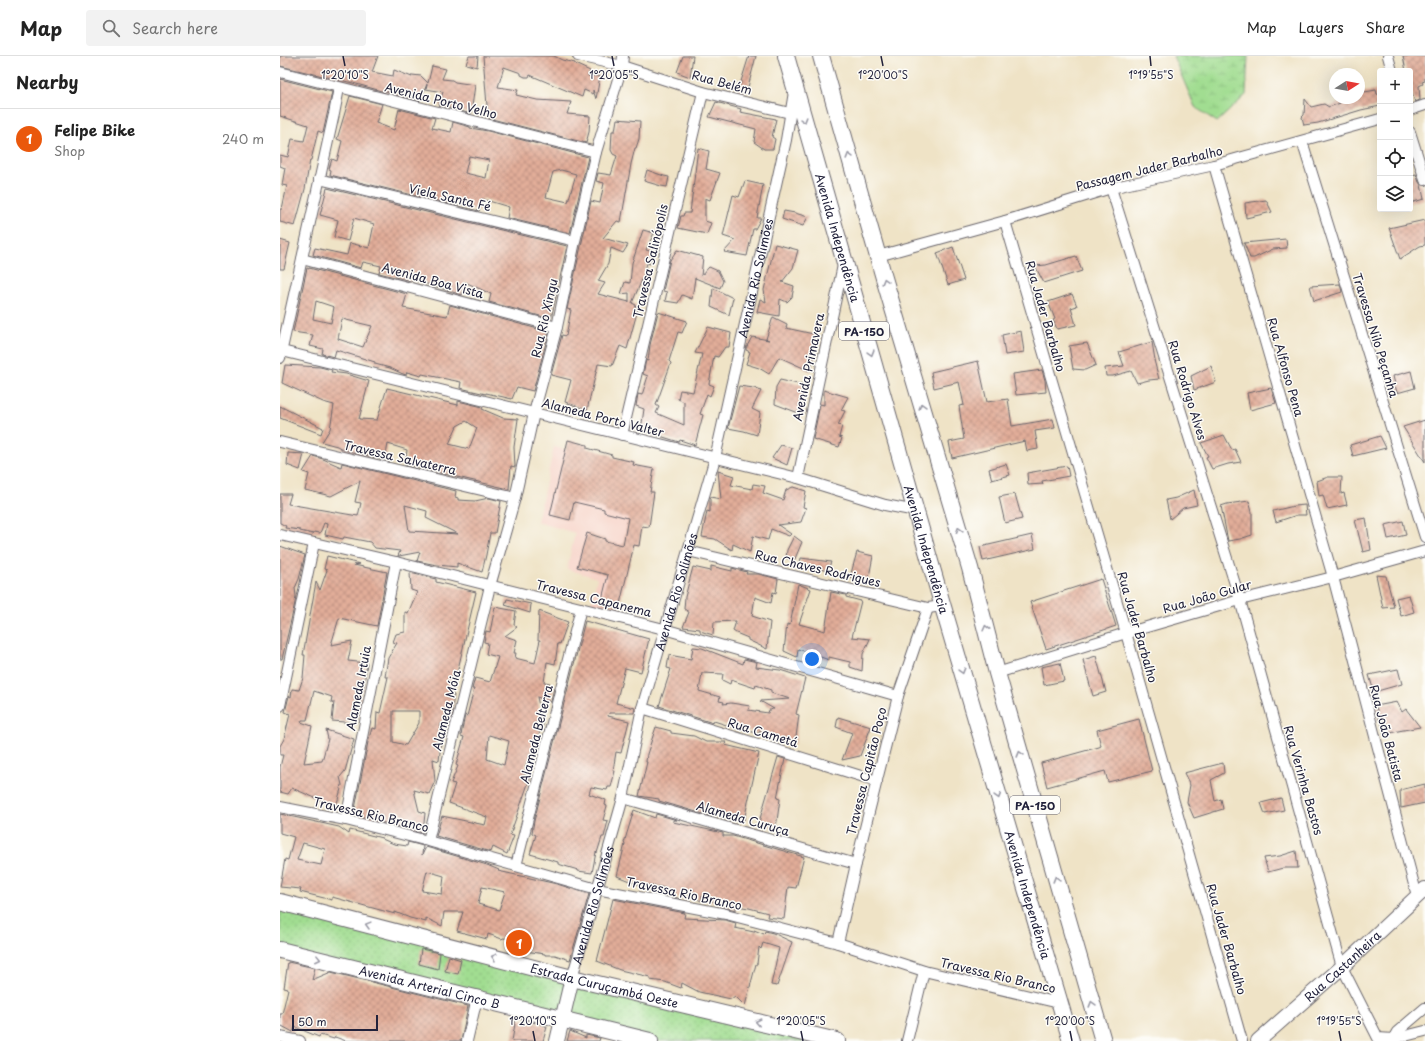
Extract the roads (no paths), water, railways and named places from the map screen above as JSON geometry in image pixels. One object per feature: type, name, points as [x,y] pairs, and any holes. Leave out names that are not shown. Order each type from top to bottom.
[{"type":"main road","name":"Avenida Independência","points":[[786,56],[916,511],[936,607],[1071,1041]]},
{"type":"main road","name":"PA-150","points":[[821,56],[970,568],[997,672],[1103,1041]]},
{"type":"main road","name":"Estrada Curuçambá Oeste","points":[[280,902],[572,978],[837,1041]]},
{"type":"main road","name":"Avenida Arterial Cinco B","points":[[280,950],[650,1041]]},
{"type":"street","name":"Rua Belém","points":[[578,56],[622,61],[703,92],[790,113]]},
{"type":"street","points":[[1388,56],[1391,68]]},
{"type":"street","name":"Rua Rio Xingu","points":[[490,586],[515,498],[534,413],[557,327],[596,152],[622,61]]},
{"type":"street","name":"Avenida Porto Velho","points":[[280,72],[596,152]]},
{"type":"street","points":[[281,355],[339,88]]},
{"type":"street","points":[[790,113],[795,88]]},
{"type":"street","name":"Travessa Salinópolis","points":[[622,435],[703,92]]},
{"type":"street","points":[[1413,109],[1425,105]]},
{"type":"street","name":"Avenida Rio Solimões","points":[[557,1041],[572,978],[624,798],[642,708],[715,458],[786,140],[790,113]]},
{"type":"street","name":"Passagem Jader Barbalho","points":[[878,256],[1004,222],[1111,188],[1214,165],[1377,120]]},
{"type":"street","name":"Travessa Nilo Peçanha","points":[[1302,140],[1425,537]]},
{"type":"street","points":[[1412,140],[1425,180]]},
{"type":"street","name":"Rua Alfonso Pena","points":[[1214,165],[1333,577]]},
{"type":"street","name":"Viela Santa Fé","points":[[319,179],[575,241]]},
{"type":"street","name":"Rua Rodrigo Alves","points":[[1111,188],[1240,600]]},
{"type":"street","name":"Rua Jader Barbalho","points":[[1004,222],[1126,633],[1242,1041]]},
{"type":"street","name":"Avenida Boa Vista","points":[[302,259],[557,327]]},
{"type":"street","name":"Avenida Primavera","points":[[798,478],[844,262]]},
{"type":"street","name":"Alameda Porto Valter","points":[[281,355],[534,413],[798,478],[885,505],[916,511]]},
{"type":"street","name":"Travessa Salvaterra","points":[[280,442],[515,498]]},
{"type":"street","name":"Travessa Capanema","points":[[280,535],[396,562],[664,629],[898,696]]},
{"type":"street","points":[[280,706],[314,543]]},
{"type":"street","name":"Rua Chaves Rodrigues","points":[[688,551],[936,607]]},
{"type":"street","name":"Rua João Gular","points":[[997,672],[1240,600],[1333,577],[1425,551]]},
{"type":"street","name":"Alameda Irtuia","points":[[346,820],[396,562]]},
{"type":"street","name":"Rua João Batista","points":[[1333,577],[1421,892]]},
{"type":"street","name":"Alameda Móia","points":[[428,841],[490,586]]},
{"type":"street","name":"Rua Verinha Bastos","points":[[1240,600],[1342,967],[1378,1038],[1393,1039]]},
{"type":"street","name":"Travessa Capitão Poço","points":[[838,943],[898,696],[936,607]]},
{"type":"street","name":"Alameda Belterra","points":[[516,866],[581,608]]},
{"type":"street","name":"Rua Cametá","points":[[642,708],[877,781]]},
{"type":"street","name":"Alameda Curuça","points":[[624,798],[856,864]]},
{"type":"street","name":"Travessa Rio Branco","points":[[280,806],[346,820],[428,841],[597,889],[726,914],[838,943],[924,971],[1059,1003]]},
{"type":"street","name":"Rua Castanheira","points":[[1258,1041],[1342,967],[1421,892]]},
{"type":"street","points":[[907,1041],[924,971]]},
{"type":"street","points":[[467,1041],[477,998]]},
{"type":"street","points":[[1393,1039],[1397,1032],[1425,1008]]},
{"type":"street","points":[[1393,1039],[1425,1031]]},
{"type":"street","points":[[280,1036],[300,1041]]},
{"type":"place","name":"Felipe Bike","points":[[519,943]]}]
